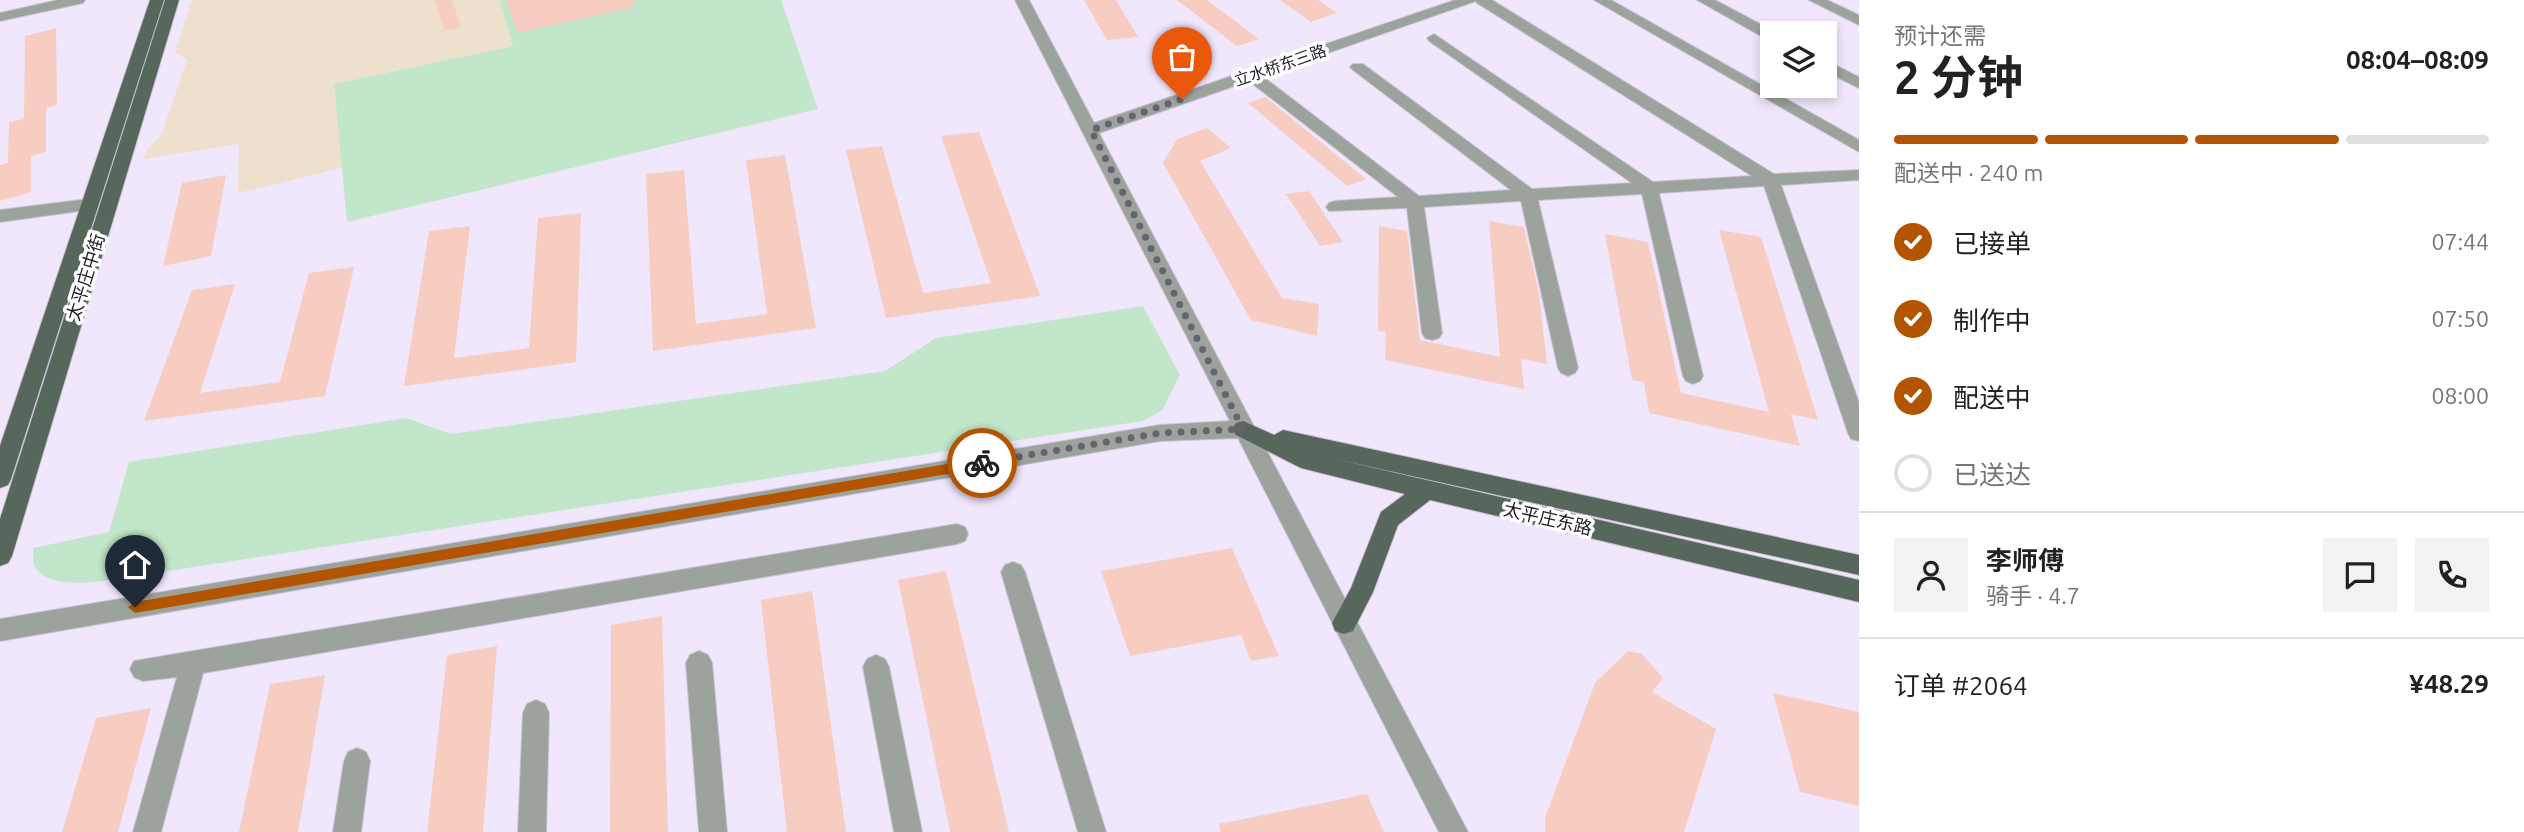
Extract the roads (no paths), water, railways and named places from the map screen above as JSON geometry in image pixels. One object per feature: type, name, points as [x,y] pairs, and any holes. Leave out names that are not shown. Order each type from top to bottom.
[{"type":"main road","name":"太平庄中街","points":[[0,479],[157,0]]},
{"type":"main road","name":"太平庄中街","points":[[0,555],[172,0]]},
{"type":"main road","name":"太平庄东路","points":[[1243,429],[1309,462],[1859,591]]},
{"type":"main road","name":"太平庄东路","points":[[1243,429],[1334,452],[1859,565]]},
{"type":"main road","points":[[1345,623],[1361,592],[1389,519],[1427,489]]},
{"type":"street","points":[[0,17],[78,0]]},
{"type":"street","points":[[1022,0],[1454,832]]},
{"type":"street","name":"立水桥东三路","points":[[1091,130],[1469,0]]},
{"type":"street","points":[[1482,0],[1771,180],[1859,433]]},
{"type":"street","points":[[1601,0],[1859,147]]},
{"type":"street","points":[[1704,0],[1760,30]]},
{"type":"street","points":[[1816,0],[1859,22]]},
{"type":"street","points":[[1434,38],[1649,187],[1693,376]]},
{"type":"street","points":[[1358,67],[1528,195],[1568,368]]},
{"type":"street","points":[[1837,71],[1859,83]]},
{"type":"street","points":[[1251,75],[1415,202],[1432,333]]},
{"type":"street","points":[[1335,207],[1859,175]]},
{"type":"street","points":[[0,216],[88,205]]},
{"type":"street","name":"太平庄东路","points":[[0,630],[1160,433],[1243,429]]},
{"type":"street","points":[[143,669],[193,663],[957,534]]},
{"type":"street","points":[[1013,572],[1092,832]]},
{"type":"street","points":[[147,832],[193,663]]},
{"type":"street","points":[[699,663],[713,832]]},
{"type":"street","points":[[876,667],[908,832]]},
{"type":"street","points":[[532,832],[536,713]]},
{"type":"street","points":[[347,832],[358,761]]}]
